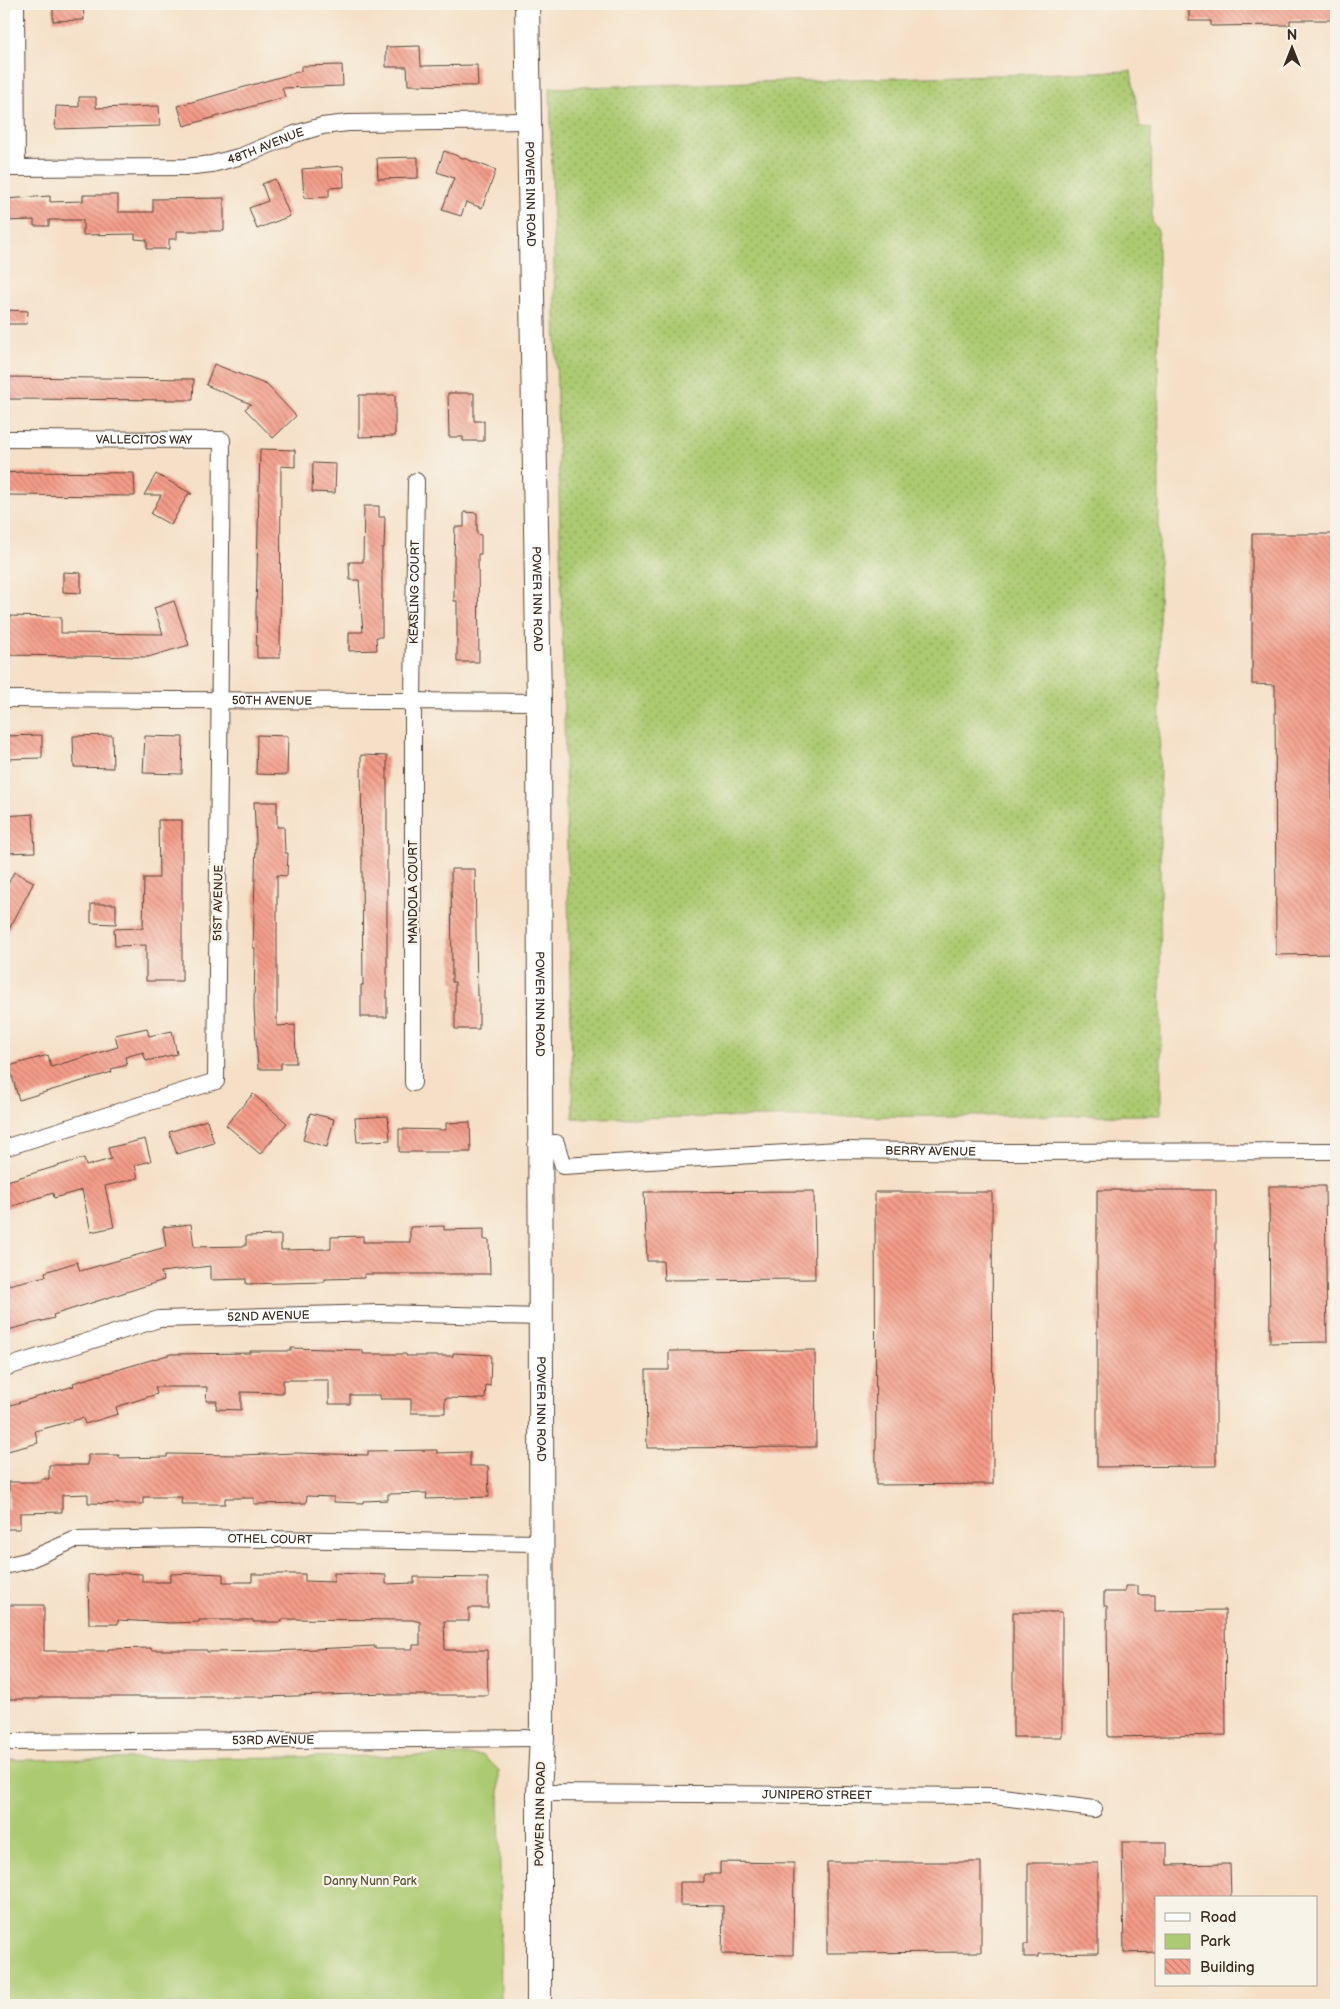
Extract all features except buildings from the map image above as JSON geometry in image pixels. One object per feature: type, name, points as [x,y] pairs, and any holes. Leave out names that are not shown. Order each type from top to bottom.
[{"type":"main road","name":"POWER INN ROAD","points":[[527,4],[539,702],[542,1738],[539,1793],[539,2005]]},
{"type":"street","points":[[10,168],[16,4]]},
{"type":"street","name":"48TH AVENUE","points":[[10,168],[185,167],[212,164],[242,156],[295,134],[322,126],[348,123],[528,121]]},
{"type":"street","name":"VALLECITOS WAY","points":[[4,439],[222,440],[221,502]]},
{"type":"street","name":"KEASLING COURT","points":[[413,701],[416,481]]},
{"type":"street","name":"51ST AVENUE","points":[[4,1148],[216,1082],[221,502]]},
{"type":"street","name":"50TH AVENUE","points":[[4,699],[539,702]]},
{"type":"street","name":"MANDOLA COURT","points":[[413,701],[413,1083]]},
{"type":"street","name":"BERRY AVENUE","points":[[540,1144],[556,1144],[563,1166],[839,1150],[999,1152],[1336,1150]]},
{"type":"street","name":"52ND AVENUE","points":[[4,1368],[159,1319],[379,1313],[541,1317]]},
{"type":"street","name":"OTHEL COURT","points":[[4,1566],[26,1561],[74,1540],[199,1538],[541,1543]]},
{"type":"street","name":"53RD AVENUE","points":[[4,1742],[542,1738]]},
{"type":"street","name":"JUNIPERO STREET","points":[[539,1793],[995,1796],[1094,1809]]},
{"type":"green space","points":[[1131,71],[1140,127],[1151,128],[1152,222],[1158,231],[1161,1115],[573,1118],[550,88]]},
{"type":"green space","name":"Danny Nunn Park","points":[[482,1755],[499,1770],[501,2005],[4,2005],[4,1760]]}]
